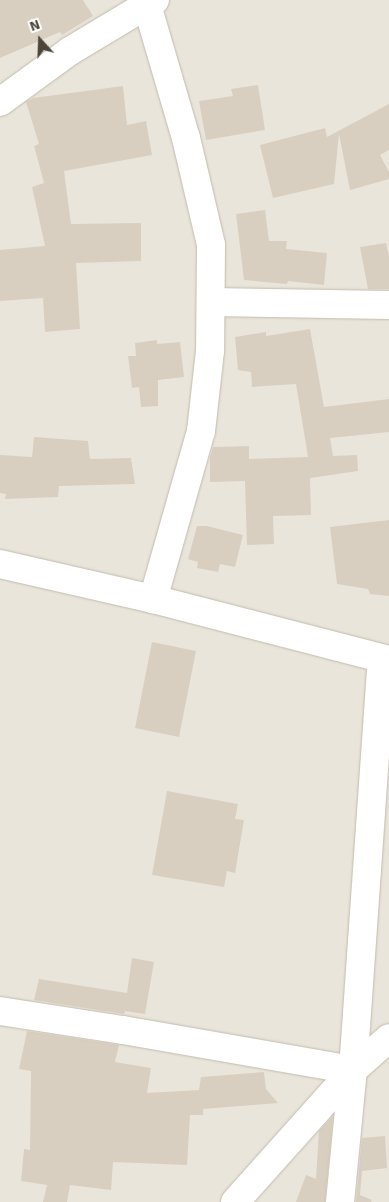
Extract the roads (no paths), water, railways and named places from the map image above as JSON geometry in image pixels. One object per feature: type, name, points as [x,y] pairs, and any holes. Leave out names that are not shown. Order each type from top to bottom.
[{"type":"street","points":[[0,102],[70,52],[151,3],[211,245],[210,351],[201,432],[153,599]]},
{"type":"street","points":[[211,302],[389,305]]},
{"type":"street","points":[[0,564],[153,599],[386,659],[353,1070],[340,1202]]},
{"type":"street","points":[[0,1011],[123,1030],[353,1070]]},
{"type":"street","points":[[235,1202],[353,1070],[389,1038]]}]
